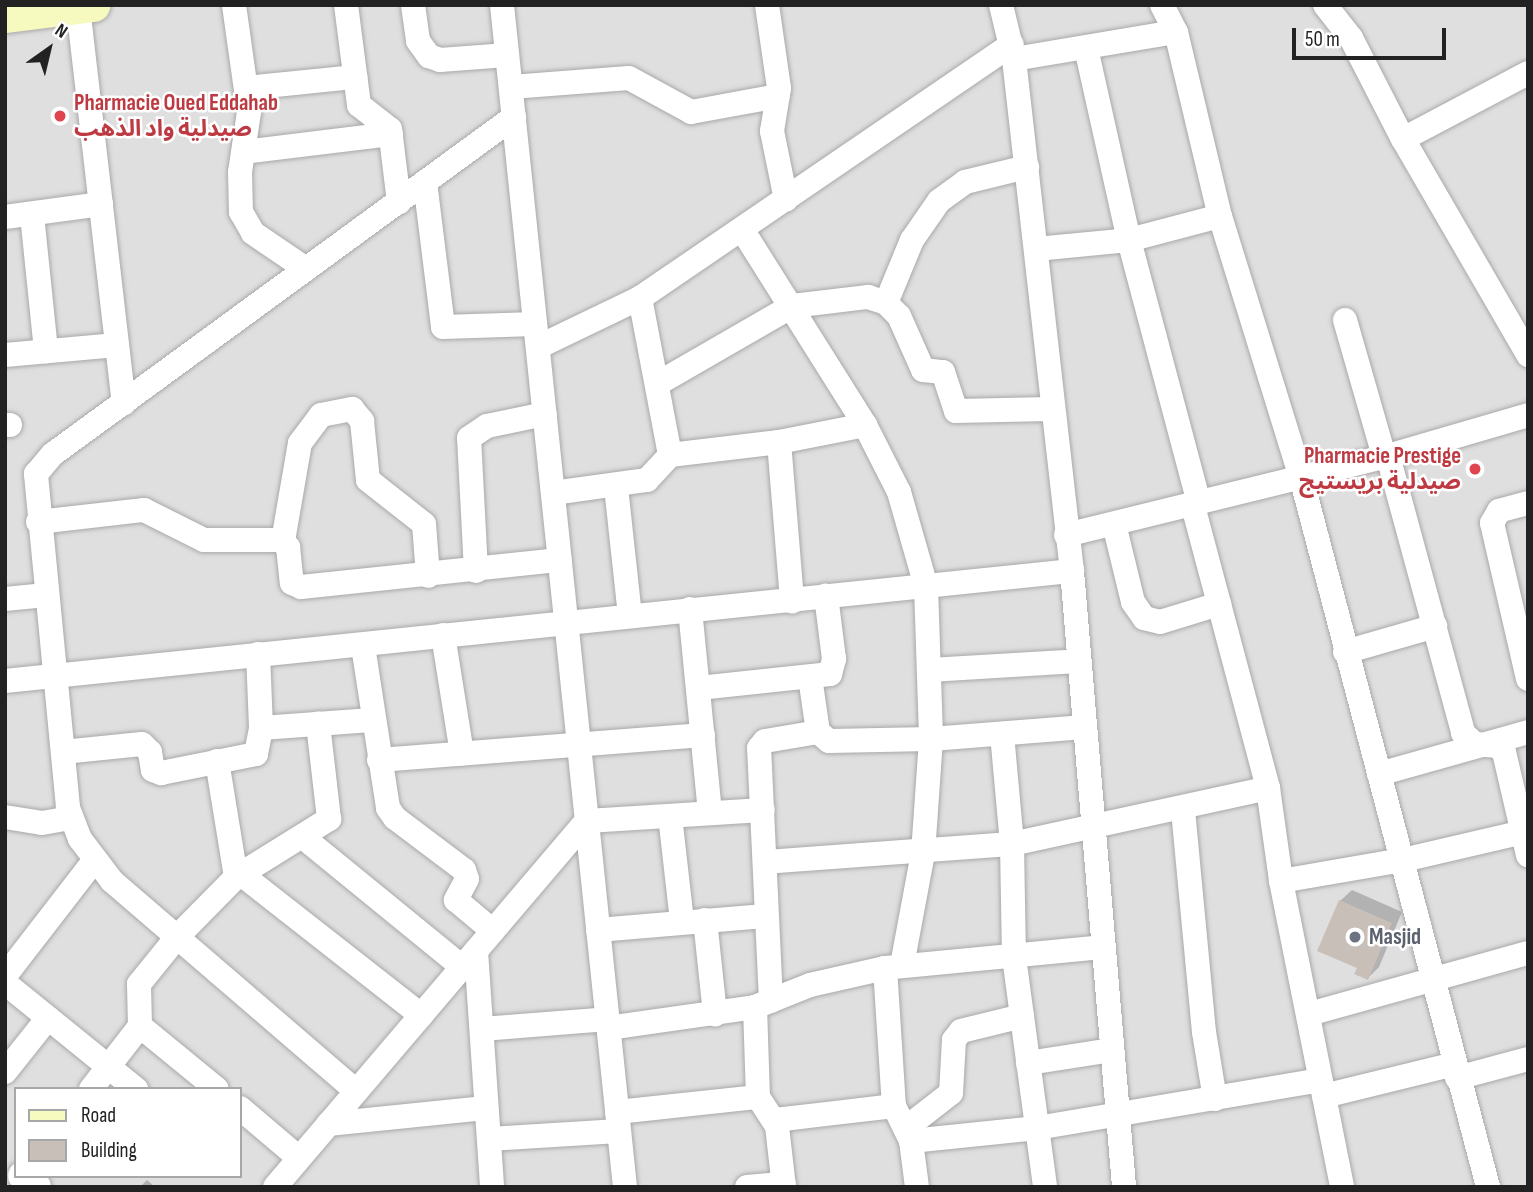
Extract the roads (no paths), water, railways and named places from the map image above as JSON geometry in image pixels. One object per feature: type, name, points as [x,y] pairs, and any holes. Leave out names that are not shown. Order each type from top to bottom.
[{"type":"main road","points":[[5,16],[85,6]]},
{"type":"street","points":[[234,5],[249,123],[240,206],[244,222],[306,270]]},
{"type":"street","points":[[346,5],[360,109],[386,122],[391,134],[399,202]]},
{"type":"street","points":[[413,5],[418,41],[429,56],[440,60],[508,55]]},
{"type":"street","points":[[502,5],[625,1187]]},
{"type":"street","points":[[767,5],[778,96],[772,131],[786,200]]},
{"type":"street","points":[[1001,5],[1013,52],[1036,249],[1050,409],[1072,571],[1124,1187]]},
{"type":"street","points":[[1162,5],[1175,32],[1220,216],[1301,477],[1488,1187]]},
{"type":"street","points":[[1325,5],[1351,38],[1403,139],[1528,355]]},
{"type":"street","points":[[85,6],[101,204],[124,403]]},
{"type":"street","points":[[425,182],[443,327],[537,335],[640,298],[1013,52],[1086,48],[1175,32]]},
{"type":"street","points":[[1086,48],[1129,240],[1219,604],[1268,788],[1281,881],[1342,1187]]},
{"type":"street","points":[[1403,139],[1528,73]]},
{"type":"street","points":[[246,88],[355,77]]},
{"type":"street","points":[[511,87],[629,78],[691,112],[778,96]]},
{"type":"street","points":[[356,1091],[177,937],[94,860],[71,818],[35,486],[41,464],[514,117]]},
{"type":"street","points":[[244,152],[391,134]]},
{"type":"street","points":[[886,303],[912,240],[939,201],[965,182],[1027,167]]},
{"type":"street","points":[[5,217],[101,204]]},
{"type":"street","points":[[32,215],[46,351]]},
{"type":"street","points":[[1036,249],[1129,240],[1220,216]]},
{"type":"street","points":[[743,232],[865,425],[899,492],[926,586],[931,740],[923,853],[893,967],[894,1106],[908,1135],[917,1187]]},
{"type":"street","points":[[657,384],[792,306],[869,297],[886,303],[907,331],[919,366],[943,372],[956,411],[1050,409]]},
{"type":"street","points":[[640,298],[670,455]]},
{"type":"street","points":[[1281,881],[1526,839],[1504,752],[1498,746],[1480,746],[1463,733],[1435,626],[1345,320]]},
{"type":"street","points":[[5,355],[117,345]]},
{"type":"street","points":[[283,541],[300,443],[315,420],[346,408],[362,421],[365,471],[374,488],[424,524],[428,576]]},
{"type":"street","points":[[476,571],[469,438],[487,426],[545,414]]},
{"type":"street","points":[[1066,535],[1386,456],[1528,415]]},
{"type":"street","points":[[553,493],[647,480],[670,455],[779,442],[865,425]]},
{"type":"street","points":[[779,442],[792,600]]},
{"type":"street","points":[[616,486],[630,615]]},
{"type":"street","points":[[1528,502],[1499,510],[1492,523],[1528,679]]},
{"type":"street","points":[[38,522],[144,510],[204,540],[283,541],[288,547],[290,579],[296,586],[428,576],[560,560]]},
{"type":"street","points":[[1114,524],[1133,602],[1144,618],[1160,622],[1219,604]]},
{"type":"street","points":[[5,681],[1072,571]]},
{"type":"street","points":[[5,599],[46,595]]},
{"type":"street","points":[[699,688],[827,675],[833,669],[826,596]]},
{"type":"street","points":[[690,609],[710,812]]},
{"type":"street","points":[[1345,652],[1435,626]]},
{"type":"street","points":[[443,635],[462,753]]},
{"type":"street","points":[[363,646],[372,720],[391,813],[464,870],[467,879],[456,900],[493,931]]},
{"type":"street","points":[[63,752],[142,744],[150,751],[153,770],[161,773],[256,754],[261,728],[258,654]]},
{"type":"street","points":[[929,670],[1079,661]]},
{"type":"street","points":[[810,677],[818,732]]},
{"type":"street","points":[[261,728],[372,720]]},
{"type":"street","points":[[93,1087],[140,1026],[139,984],[177,937],[238,875],[304,838],[331,815],[318,724]]},
{"type":"street","points":[[747,1187],[784,1186],[775,1121],[758,1097],[763,1004],[765,862],[761,743],[818,732],[835,741],[931,740],[1085,727]]},
{"type":"street","points":[[1379,774],[1528,732]]},
{"type":"street","points":[[1003,734],[1012,844],[1014,957],[1045,1187]]},
{"type":"street","points":[[379,760],[703,735]]},
{"type":"street","points":[[217,761],[238,875],[421,1015]]},
{"type":"street","points":[[765,862],[923,853],[1012,844],[1183,810],[1268,788]]},
{"type":"street","points":[[275,1187],[587,821],[762,810]]},
{"type":"street","points":[[1183,810],[1202,1020],[1215,1099]]},
{"type":"street","points":[[670,816],[715,1014]]},
{"type":"street","points":[[5,817],[42,823],[71,818]]},
{"type":"street","points":[[304,838],[469,959],[482,1029],[492,1187]]},
{"type":"street","points":[[5,976],[94,860]]},
{"type":"street","points":[[598,930],[764,916]]},
{"type":"street","points":[[482,1029],[608,1023],[715,1014],[763,1004],[810,985],[893,967],[1103,947]]},
{"type":"street","points":[[1309,1014],[1528,953]]},
{"type":"street","points":[[5,983],[133,1087]]},
{"type":"street","points":[[908,1135],[951,1093],[954,1040],[961,1031],[1022,1016]]},
{"type":"street","points":[[5,1072],[48,1018]]},
{"type":"street","points":[[140,1026],[216,1087]]},
{"type":"street","points":[[1028,1063],[1112,1050]]},
{"type":"street","points":[[908,1135],[1037,1128],[1215,1099],[1456,1071],[1528,1059]]},
{"type":"street","points":[[489,1139],[618,1121],[758,1097]]},
{"type":"street","points":[[775,1121],[894,1106]]},
{"type":"street","points":[[328,1124],[485,1108]]},
{"type":"street","points":[[242,1110],[299,1158]]},
{"type":"place","name":"Pharmacie Oued Eddahab صيدلية واد الذهب","points":[[60,116]]},
{"type":"place","name":"Pharmacie Prestige صيدلية بريستيج","points":[[1475,469]]},
{"type":"place","name":"Masjid","points":[[1355,937]]}]
